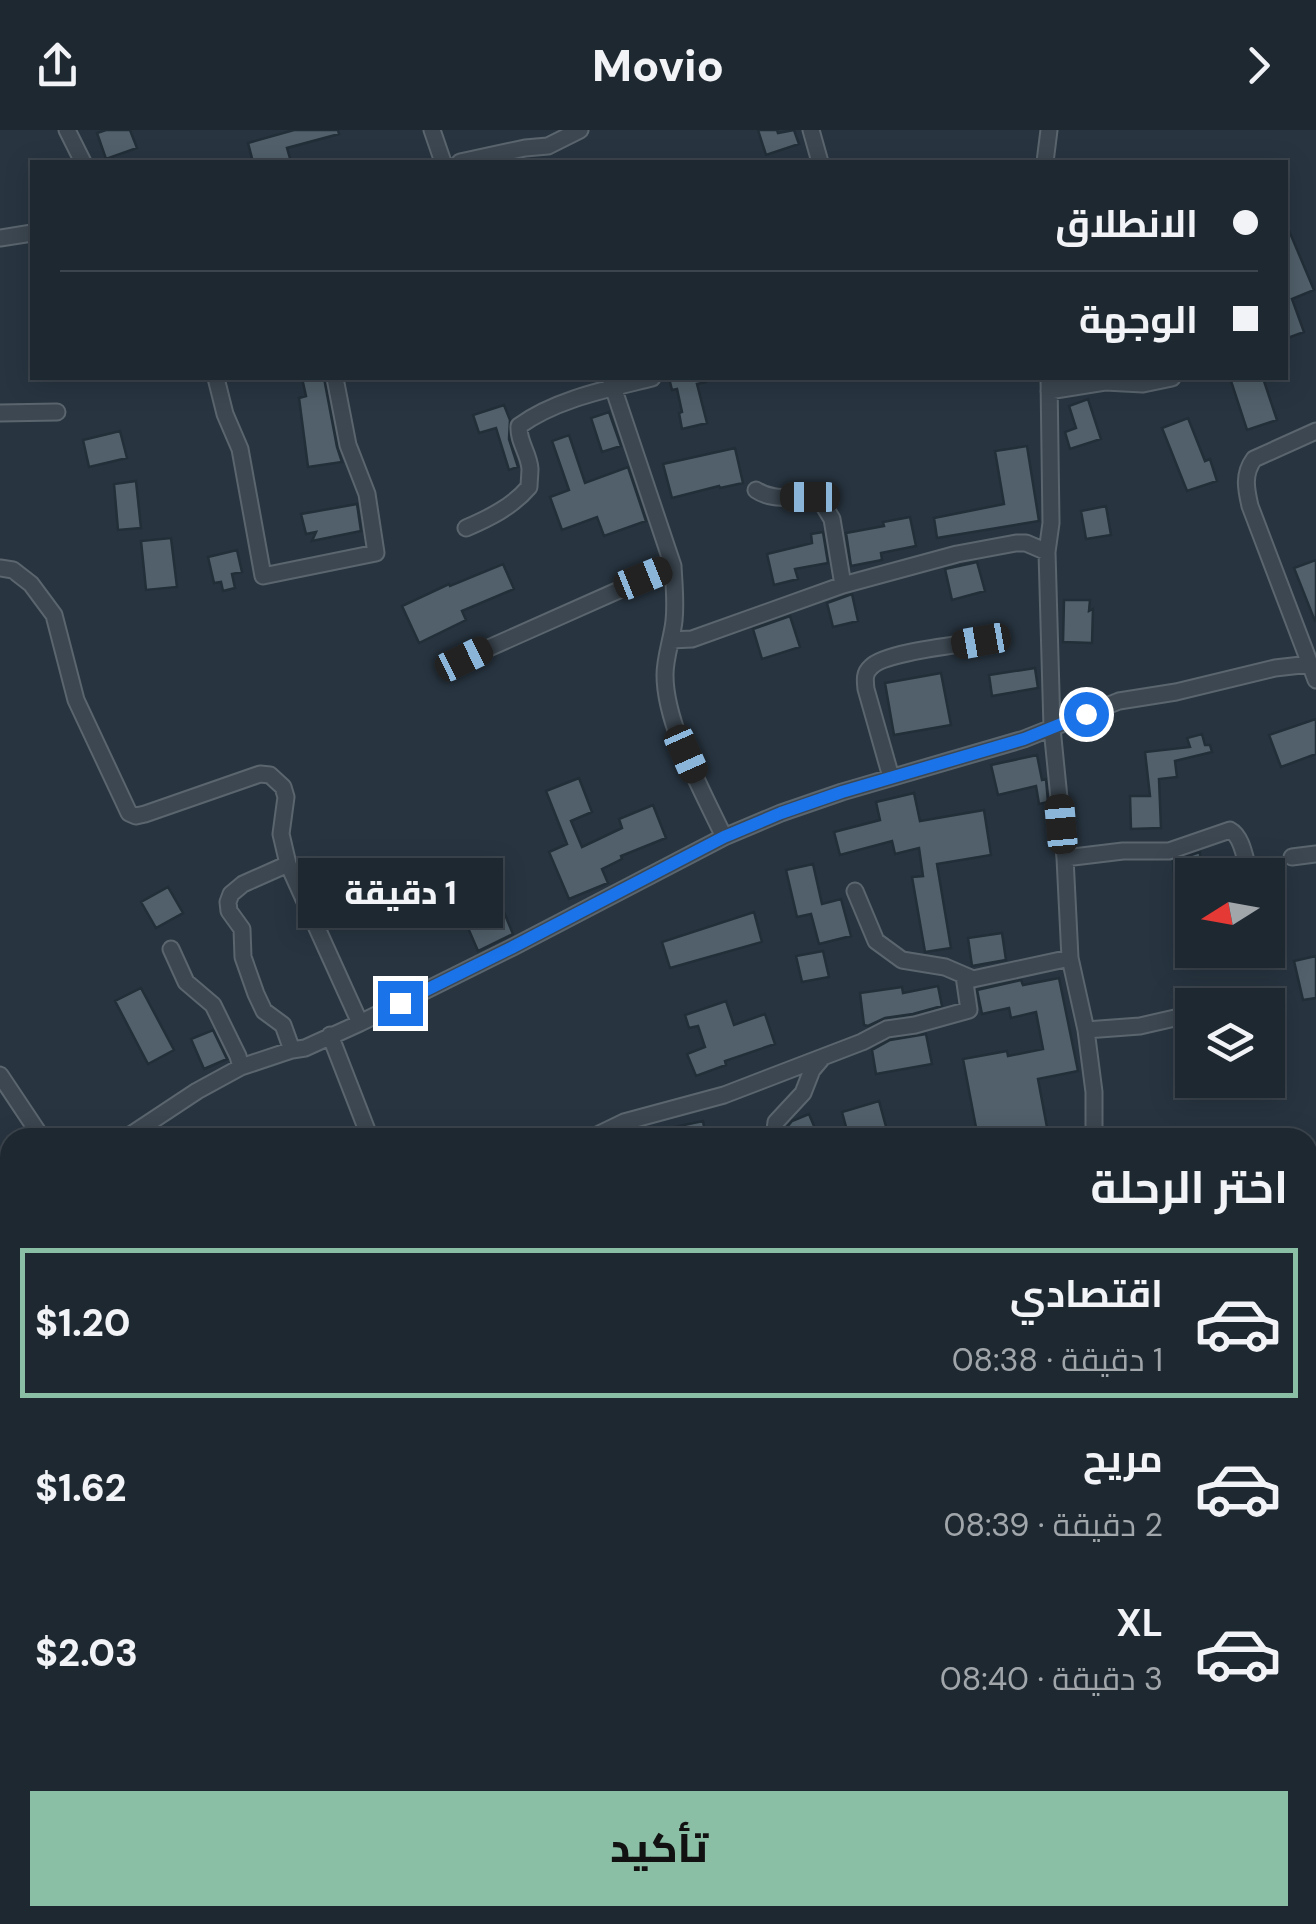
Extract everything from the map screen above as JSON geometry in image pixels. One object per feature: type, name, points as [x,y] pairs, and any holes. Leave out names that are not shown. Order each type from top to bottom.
[{"type":"street","points":[[67,130],[82,160]]},
{"type":"street","points":[[432,130],[442,160]]},
{"type":"street","points":[[469,160],[525,148],[547,154],[580,130]]},
{"type":"street","points":[[811,130],[819,160]]},
{"type":"street","points":[[1045,160],[1050,130]]},
{"type":"street","points":[[0,238],[30,232]]},
{"type":"street","points":[[216,380],[240,449],[263,576],[376,553],[367,494],[348,445],[334,380]]},
{"type":"street","points":[[1094,1128],[1086,1030],[1070,958],[1052,728],[1047,552],[1051,523],[1049,384],[1143,384],[1162,380]]},
{"type":"street","points":[[466,528],[492,516],[528,487],[530,468],[520,442],[519,426],[533,415],[611,382],[673,566],[676,597],[665,672],[670,710],[724,837]]},
{"type":"street","points":[[0,413],[56,412]]},
{"type":"street","points":[[141,1128],[241,1067],[305,1048],[360,1023],[724,837],[781,813],[1024,739],[1119,701],[1275,668],[1313,672],[1245,484],[1254,458],[1316,431]]},
{"type":"street","points":[[756,490],[769,497],[810,497],[822,501],[832,519],[843,585]]},
{"type":"street","points":[[671,640],[692,639],[843,585],[957,554],[1026,542],[1047,552]]},
{"type":"street","points":[[464,659],[673,566]]},
{"type":"street","points":[[0,568],[13,570],[31,584],[54,616],[76,700],[129,812],[136,816],[145,814],[260,774],[270,775],[283,787],[286,797],[281,834],[288,864],[360,1023]]},
{"type":"street","points":[[891,778],[866,689],[868,669],[895,656],[981,641]]},
{"type":"street","points":[[1065,858],[1169,850],[1230,830],[1235,832],[1244,858]]},
{"type":"street","points":[[1292,858],[1316,854]]},
{"type":"street","points":[[288,864],[243,884],[228,902],[229,911],[242,929],[243,957],[256,994],[264,1011],[282,1025],[292,1050]]},
{"type":"street","points":[[855,891],[876,940],[902,960],[945,967],[974,979],[1070,958]]},
{"type":"street","points":[[171,948],[186,982],[213,1004],[241,1067]]},
{"type":"street","points":[[612,1128],[724,1095],[886,1029],[969,1010],[964,976]]},
{"type":"street","points":[[1086,1030],[1140,1026],[1175,1018]]},
{"type":"street","points":[[330,1035],[366,1128]]},
{"type":"street","points":[[775,1128],[776,1122],[803,1093],[812,1070],[823,1057]]},
{"type":"street","points":[[0,1074],[35,1128]]},
{"type":"building","points":[[130,130],[137,148],[106,159],[97,133]]},
{"type":"building","points":[[294,130],[338,130],[339,134],[287,148],[290,160],[252,160],[248,143]]},
{"type":"building","points":[[758,130],[794,130],[799,144],[766,155]]},
{"type":"building","points":[[1288,228],[1314,290],[1292,299],[1304,332],[1288,338]]},
{"type":"building","points":[[302,380],[324,380],[342,462],[308,467],[299,398],[306,396]]},
{"type":"building","points":[[670,380],[706,380],[697,384],[707,423],[682,429],[677,389],[672,390]]},
{"type":"building","points":[[1231,380],[1264,380],[1277,420],[1247,430]]},
{"type":"building","points":[[1088,399],[1101,439],[1070,449],[1065,432],[1076,428],[1069,406]]},
{"type":"building","points":[[504,405],[518,467],[509,470],[496,428],[479,433],[473,415]]},
{"type":"building","points":[[609,412],[621,446],[602,452],[591,418]]},
{"type":"building","points":[[1188,418],[1217,481],[1187,491],[1162,428]]},
{"type":"building","points":[[120,431],[127,458],[89,467],[83,440]]},
{"type":"building","points":[[569,435],[585,483],[628,467],[646,521],[604,536],[597,517],[562,530],[550,497],[569,490],[552,441]]},
{"type":"building","points":[[1027,446],[1039,521],[937,538],[934,518],[1004,504],[995,451]]},
{"type":"building","points":[[735,448],[743,483],[672,498],[663,464]]},
{"type":"building","points":[[136,481],[141,528],[118,530],[114,484]]},
{"type":"building","points":[[357,504],[361,531],[312,541],[316,532],[306,534],[301,514]]},
{"type":"building","points":[[1106,506],[1111,535],[1086,539],[1081,511]]},
{"type":"building","points":[[910,517],[916,546],[881,553],[882,560],[851,566],[846,533]]},
{"type":"building","points":[[823,532],[828,563],[795,569],[798,579],[774,585],[767,554],[812,543],[811,534]]},
{"type":"building","points":[[171,538],[177,587],[146,590],[141,541]]},
{"type":"building","points":[[237,550],[242,572],[232,574],[235,588],[223,591],[221,582],[214,583],[208,557]]},
{"type":"building","points":[[1316,560],[1316,621],[1315,621],[1294,568]]},
{"type":"building","points":[[977,562],[985,591],[952,600],[945,569]]},
{"type":"building","points":[[503,564],[514,589],[462,611],[466,620],[419,643],[402,606]]},
{"type":"building","points":[[852,594],[858,621],[833,627],[827,603]]},
{"type":"building","points":[[1064,600],[1090,600],[1092,643],[1063,642]]},
{"type":"building","points":[[790,616],[800,647],[762,659],[753,629]]},
{"type":"building","points":[[1035,668],[1038,688],[992,696],[989,675]]},
{"type":"building","points":[[941,673],[951,725],[894,735],[885,683]]},
{"type":"building","points":[[1316,719],[1316,754],[1281,767],[1269,735]]},
{"type":"building","points":[[1202,734],[1212,752],[1175,761],[1177,777],[1159,779],[1161,828],[1131,829],[1130,796],[1150,796],[1145,752],[1190,747],[1187,738]]},
{"type":"building","points":[[1037,755],[1042,780],[1046,779],[1048,802],[1039,804],[1036,786],[998,795],[991,765]]},
{"type":"building","points":[[579,778],[592,812],[571,821],[582,847],[622,828],[619,819],[653,805],[666,838],[621,856],[622,859],[602,869],[608,883],[569,899],[549,852],[567,844],[546,791]]},
{"type":"building","points":[[914,793],[920,821],[984,810],[991,855],[937,864],[951,948],[925,952],[912,877],[923,876],[919,848],[895,854],[892,841],[840,855],[834,832],[880,820],[876,802]]},
{"type":"building","points":[[813,864],[822,904],[841,899],[851,936],[819,944],[811,914],[797,917],[786,870]]},
{"type":"building","points":[[168,887],[183,913],[156,928],[141,902]]},
{"type":"building","points":[[501,905],[513,934],[478,951],[465,921]]},
{"type":"building","points":[[754,912],[762,942],[670,968],[662,942]]},
{"type":"building","points":[[1002,933],[1006,960],[972,966],[968,938]]},
{"type":"building","points":[[823,951],[829,977],[802,982],[796,956]]},
{"type":"building","points":[[1316,956],[1316,998],[1303,1000],[1294,961]]},
{"type":"building","points":[[1059,978],[1078,1071],[1038,1079],[1047,1128],[976,1128],[963,1059],[1043,1049],[1036,1012],[1011,1018],[1009,1008],[982,1014],[977,990],[1021,980],[1023,985]]},
{"type":"building","points":[[938,986],[942,1006],[864,1025],[860,993],[902,987],[903,993]]},
{"type":"building","points":[[141,988],[174,1050],[148,1064],[115,1001]]},
{"type":"building","points":[[726,1001],[734,1025],[765,1014],[775,1044],[725,1061],[726,1065],[696,1076],[687,1054],[705,1047],[698,1026],[689,1028],[685,1015]]},
{"type":"building","points":[[213,1030],[227,1059],[204,1069],[191,1039]]},
{"type":"building","points":[[926,1034],[932,1064],[876,1074],[872,1050],[890,1040]]},
{"type":"building","points":[[879,1101],[886,1128],[846,1128],[842,1112]]},
{"type":"building","points":[[809,1114],[815,1128],[787,1128],[792,1121]]},
{"type":"building","points":[[703,1121],[704,1128],[670,1128]]},
{"type":"route","points":[[400,1003],[724,837],[842,792],[1024,739],[1086,714]]}]
